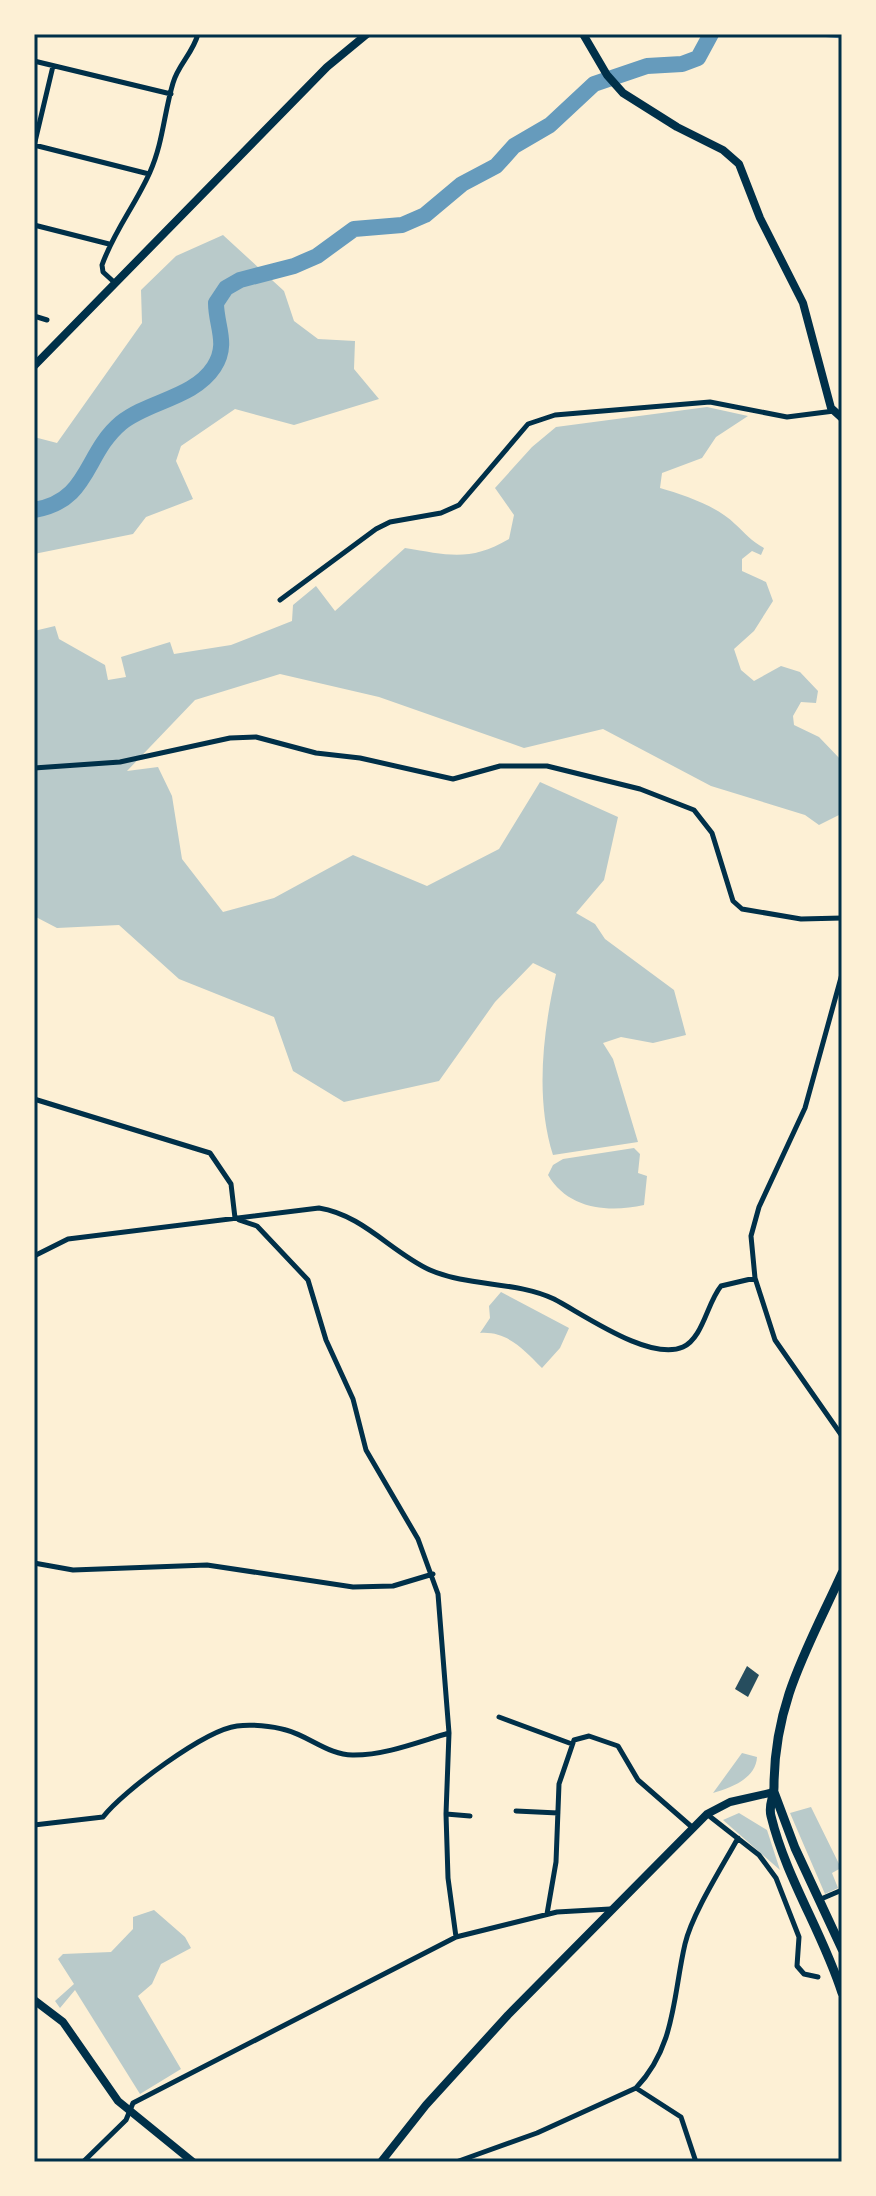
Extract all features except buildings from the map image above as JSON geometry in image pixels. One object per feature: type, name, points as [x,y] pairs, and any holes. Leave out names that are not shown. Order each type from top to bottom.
[{"type":"highway","points":[[842,1573],[779,1718],[774,1792],[769,1804],[791,1869],[842,1993]]},
{"type":"highway","points":[[774,1792],[781,1802],[795,1848],[842,1949]]},
{"type":"main road","points":[[34,366],[327,67],[367,34]]},
{"type":"main road","points":[[583,34],[614,85],[643,108],[723,150],[739,164],[760,218],[803,303],[834,411],[842,418]]},
{"type":"main road","points":[[381,2162],[477,2048],[707,1814],[730,1802],[774,1792]]},
{"type":"main road","points":[[34,2000],[63,2022],[102,2081],[129,2111],[193,2162]]},
{"type":"street","points":[[115,283],[103,272],[109,244],[150,174],[163,135],[173,81],[195,46],[198,34]]},
{"type":"street","points":[[34,61],[171,94]]},
{"type":"street","points":[[53,66],[34,145],[150,174]]},
{"type":"street","points":[[34,225],[109,244]]},
{"type":"street","points":[[34,316],[47,320]]},
{"type":"street","points":[[280,600],[365,535],[390,522],[441,513],[459,505],[528,424],[555,415],[710,402],[787,417],[834,411]]},
{"type":"street","points":[[34,768],[120,762],[230,738],[256,737],[316,753],[360,758],[453,779],[500,766],[547,766],[640,789],[694,810],[712,833],[733,901],[742,909],[801,919],[842,918]]},
{"type":"street","points":[[842,974],[805,1108],[752,1228],[755,1278],[783,1355],[842,1436]]},
{"type":"street","points":[[34,1099],[210,1153],[231,1184],[235,1218]]},
{"type":"street","points":[[34,1256],[68,1239],[319,1208],[333,1211],[437,1273],[547,1296],[612,1332],[669,1349],[680,1349],[694,1339],[713,1296],[721,1286],[755,1278]]},
{"type":"street","points":[[235,1218],[257,1226],[308,1280],[326,1340],[353,1399],[366,1450],[418,1539],[433,1574],[438,1594],[449,1733],[446,1814],[456,1937]]},
{"type":"street","points":[[34,1563],[73,1570],[207,1565],[353,1587],[393,1586],[433,1574]]},
{"type":"street","points":[[499,1717],[572,1744]]},
{"type":"street","points":[[34,1825],[103,1817],[115,1802],[147,1777],[218,1732],[238,1726],[287,1730],[351,1756],[386,1751],[449,1733]]},
{"type":"street","points":[[547,1914],[556,1862],[560,1773],[572,1744],[582,1736],[618,1746],[638,1780],[693,1828]]},
{"type":"street","points":[[516,1811],[558,1813]]},
{"type":"street","points":[[446,1814],[470,1816]]},
{"type":"street","points":[[707,1814],[759,1855],[776,1878],[799,1937],[797,1966],[804,1974],[818,1977]]},
{"type":"street","points":[[456,2162],[537,2133],[636,2088],[656,2062],[669,2033],[686,1941],[738,1838]]},
{"type":"street","points":[[776,1878],[791,1869]]},
{"type":"street","points":[[821,1899],[842,1890]]},
{"type":"street","points":[[83,2162],[126,2120],[133,2103],[456,1937],[547,1914],[614,1909]]},
{"type":"street","points":[[636,2088],[681,2117],[696,2162]]},
{"type":"shaded area","points":[[223,235],[284,291],[294,321],[318,339],[355,341],[354,369],[379,399],[294,425],[235,409],[181,446],[176,461],[193,499],[146,517],[133,534],[34,554],[34,437],[57,443],[142,323],[141,290],[176,256]]},
{"type":"shaded area","points":[[707,407],[748,416],[716,437],[702,458],[662,473],[660,488],[719,512],[764,548],[761,555],[752,551],[742,559],[742,571],[766,582],[773,601],[754,631],[734,649],[741,670],[754,681],[781,666],[800,672],[818,691],[816,703],[801,702],[793,716],[794,725],[819,737],[842,761],[839,815],[819,825],[805,815],[711,786],[603,729],[524,748],[379,697],[280,674],[195,700],[127,771],[158,767],[172,796],[182,859],[223,912],[274,898],[353,855],[427,886],[499,849],[540,782],[618,817],[604,880],[576,913],[595,924],[605,939],[674,990],[686,1035],[653,1043],[621,1037],[603,1043],[613,1059],[638,1142],[553,1155],[544,1111],[543,1065],[556,974],[533,963],[495,1002],[439,1081],[344,1102],[293,1071],[274,1017],[179,979],[119,925],[57,928],[34,916],[34,631],[55,626],[59,639],[105,665],[108,680],[126,677],[121,657],[170,642],[174,654],[231,645],[292,621],[293,605],[316,586],[335,611],[405,548],[470,554],[509,539],[514,515],[495,488],[532,447],[556,427]]},
{"type":"shaded area","points":[[634,1148],[640,1154],[638,1173],[647,1176],[644,1205],[617,1208],[590,1206],[566,1195],[548,1175],[553,1165],[563,1159]]},
{"type":"shaded area","points":[[501,1292],[569,1328],[560,1348],[542,1368],[507,1338],[480,1333],[490,1318],[489,1306]]},
{"type":"shaded area","points":[[742,1753],[757,1757],[752,1771],[734,1785],[713,1793]]},
{"type":"shaded area","points":[[811,1807],[841,1868],[832,1873],[838,1888],[825,1894],[790,1813]]},
{"type":"shaded area","points":[[739,1813],[767,1830],[780,1870],[723,1820]]},
{"type":"shaded area","points":[[154,1910],[185,1937],[191,1948],[161,1964],[152,1984],[138,1996],[181,2069],[140,2094],[75,1990],[60,2008],[55,2001],[74,1984],[58,1959],[63,1954],[111,1952],[133,1929],[133,1917]]},
{"type":"waterway","points":[[34,510],[66,497],[85,475],[109,435],[121,423],[195,386],[214,367],[221,351],[216,303],[226,288],[240,280],[294,266],[317,256],[354,229],[402,225],[425,215],[462,184],[496,166],[514,146],[550,125],[594,84],[647,66],[682,64],[698,58],[711,34]]},
{"type":"waterway","points":[[810,34],[842,37]]}]
